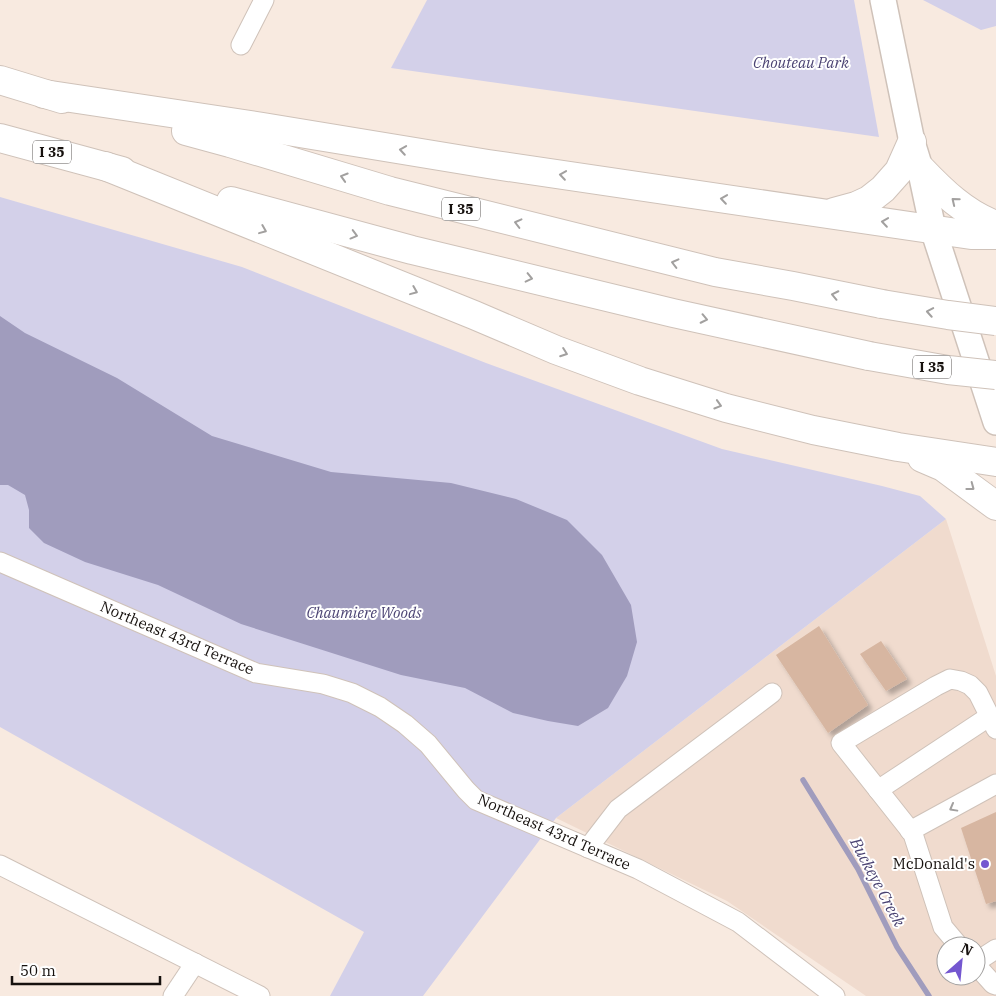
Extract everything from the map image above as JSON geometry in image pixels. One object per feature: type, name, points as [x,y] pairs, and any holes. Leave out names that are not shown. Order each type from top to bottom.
[{"type":"highway","name":"I 35","points":[[0,80],[44,94],[230,143],[390,191],[715,272],[948,316],[996,321]]},
{"type":"highway","points":[[44,94],[263,127],[488,164],[825,214],[971,235],[996,235]]},
{"type":"highway","name":"I 35","points":[[0,138],[412,250],[673,313],[868,356],[948,370],[996,375]]},
{"type":"highway","points":[[825,214],[856,206],[869,200],[883,189],[899,171],[912,142]]},
{"type":"highway","points":[[105,166],[556,350],[640,382],[726,408],[813,430],[898,447],[996,462]]},
{"type":"highway","points":[[920,168],[958,204],[972,214],[996,225]]},
{"type":"highway","points":[[898,447],[944,467],[996,506]]},
{"type":"main road","points":[[883,0],[912,142],[920,168],[933,229],[996,422]]},
{"type":"street","points":[[241,45],[264,0]]},
{"type":"street","name":"Northeast 43rd Terrace","points":[[0,562],[256,673],[323,684],[352,693],[380,707],[405,724],[428,744],[476,800],[638,869],[738,922],[835,996]]},
{"type":"street","points":[[878,790],[993,722],[978,693],[970,685],[950,679],[841,743],[910,832],[913,834],[943,927],[950,936]]},
{"type":"street","points":[[588,848],[618,809],[772,693]]},
{"type":"street","points":[[910,832],[996,784]]},
{"type":"street","points":[[0,865],[260,996]]},
{"type":"street","points":[[173,996],[195,963]]},
{"type":"street","points":[[986,976],[996,985]]},
{"type":"shaded area","points":[[0,316],[25,333],[117,378],[212,436],[331,472],[451,483],[516,499],[567,520],[602,555],[631,605],[637,642],[627,676],[608,708],[578,726],[513,713],[465,688],[401,675],[241,624],[158,585],[85,562],[44,543],[29,528],[29,510],[25,495],[8,485],[0,485]]},
{"type":"shaded area","points":[[946,519],[996,676],[996,996],[866,996],[727,901],[556,818]]},
{"type":"green space","name":"Chouteau Park","points":[[427,0],[854,0],[879,137],[391,68]]},
{"type":"green space","points":[[923,0],[996,0],[996,26],[981,30]]},
{"type":"green space","name":"Chaumiere Woods","points":[[0,197],[242,267],[486,363],[722,449],[920,496],[946,519],[556,818],[423,996],[330,996],[364,932],[0,727]]},
{"type":"building","points":[[819,626],[868,705],[828,733],[776,655]]},
{"type":"building","points":[[881,641],[907,679],[886,691],[860,654]]},
{"type":"building","name":"McDonald's","points":[[996,812],[996,901],[986,904],[961,828]]},
{"type":"waterway","name":"Buckeye Creek","points":[[803,780],[858,869],[897,947],[929,996]]},
{"type":"place","name":"McDonald's","points":[[985,864]]}]
